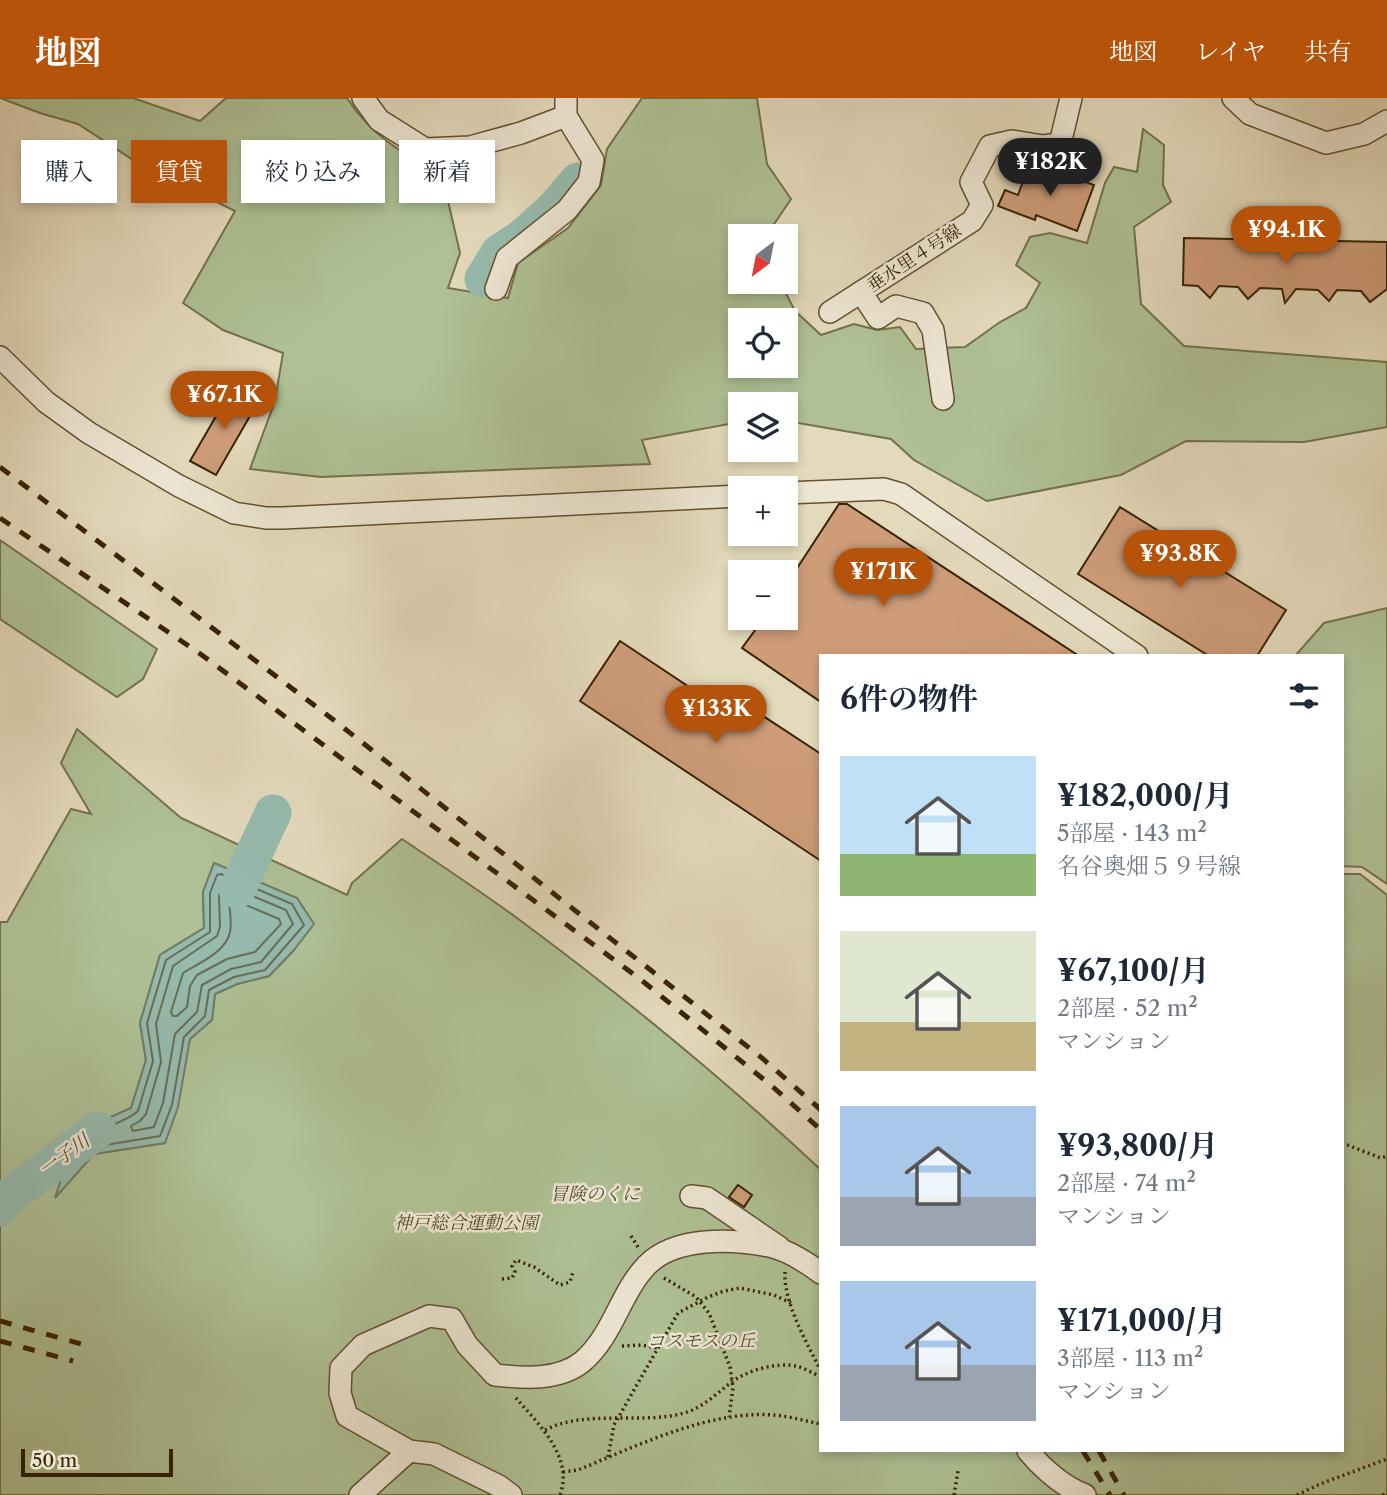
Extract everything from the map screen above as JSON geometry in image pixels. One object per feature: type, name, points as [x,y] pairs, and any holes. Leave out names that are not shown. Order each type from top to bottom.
[{"type":"street","points":[[363,98],[379,120],[425,149],[470,147],[521,133],[566,107],[593,160],[589,182],[567,209],[507,258],[496,289]]},
{"type":"street","name":"垂水里４号線","points":[[830,312],[972,221],[982,205],[971,182],[990,146],[1012,141],[1043,146],[1060,144],[1071,98]]},
{"type":"street","points":[[1233,98],[1250,114],[1326,143],[1364,134],[1387,121]]},
{"type":"street","points":[[1258,98],[1274,121]]},
{"type":"street","points":[[861,292],[878,318],[896,306],[923,313],[933,330],[943,399]]},
{"type":"street","points":[[0,357],[46,402],[89,433],[234,513],[283,518],[728,497]]},
{"type":"street","points":[[798,493],[884,489],[901,494],[1133,654]]},
{"type":"street","points":[[691,1196],[707,1198],[714,1202],[789,1254]]},
{"type":"street","points":[[511,1495],[499,1486],[434,1454],[409,1451],[346,1416],[340,1393],[341,1368],[363,1345],[429,1316],[452,1319],[467,1345],[495,1375],[522,1378],[558,1374],[581,1362],[601,1341],[639,1275],[649,1263],[671,1250],[706,1241],[771,1247],[804,1260],[819,1271]]},
{"type":"street","points":[[367,1489],[409,1451]]},
{"type":"street","points":[[1029,1452],[1044,1469],[1071,1490],[1085,1495]]},
{"type":"path","points":[[1344,1144],[1381,1158],[1387,1156]]},
{"type":"path","points":[[789,1254],[785,1281],[791,1303],[819,1369]]},
{"type":"path","points":[[502,1279],[512,1278],[512,1266],[516,1259],[561,1285],[570,1282],[573,1272]]},
{"type":"path","points":[[639,1275],[658,1276],[677,1284],[699,1301],[709,1313],[730,1367],[733,1388],[729,1417]]},
{"type":"path","points":[[608,1457],[614,1425],[678,1313],[699,1301],[740,1288],[774,1295],[791,1303]]},
{"type":"path","points":[[594,1348],[641,1345],[658,1348]]},
{"type":"path","points":[[545,1430],[554,1425],[618,1417],[682,1413],[698,1407],[732,1381],[764,1368],[797,1366],[819,1373]]},
{"type":"path","points":[[495,1375],[545,1430],[563,1464],[564,1483],[559,1495]]},
{"type":"path","points":[[564,1472],[578,1470],[671,1434],[729,1417],[774,1415],[819,1424]]},
{"type":"path","points":[[1297,1495],[1387,1459]]},
{"type":"path","points":[[954,1495],[958,1471]]},
{"type":"green space","points":[[0,98],[133,98],[200,121],[226,98],[347,98],[378,134],[399,150],[399,203],[448,203],[460,253],[448,288],[508,298],[518,263],[568,228],[601,185],[607,149],[642,98],[757,98],[767,164],[791,199],[774,224],[728,224],[728,294],[786,294],[793,308],[728,308],[728,378],[798,378],[798,314],[821,335],[854,324],[877,330],[900,327],[916,349],[965,347],[1000,322],[1026,308],[1040,283],[1016,265],[1030,237],[1050,233],[1087,243],[1105,183],[1114,167],[1137,172],[1143,129],[1164,145],[1163,185],[1171,202],[1134,227],[1141,304],[1184,346],[1387,362],[1387,427],[1304,442],[1186,441],[1121,475],[987,501],[914,460],[891,439],[798,423],[798,392],[728,392],[728,424],[642,440],[650,464],[321,477],[250,469],[275,401],[283,353],[223,330],[183,303],[235,211],[219,203],[227,203],[227,140],[131,140],[131,159],[117,150],[117,140],[102,140],[78,124]]},
{"type":"green space","points":[[0,540],[157,649],[143,679],[117,697],[0,619]]},
{"type":"green space","points":[[1387,608],[1387,884],[1362,867],[1344,866],[1344,654],[1297,654],[1324,623]]},
{"type":"green space","name":"神戸総合運動公園","points":[[77,729],[181,818],[347,895],[352,883],[402,839],[506,910],[712,1072],[819,1168],[819,1452],[1344,1452],[1344,874],[1360,874],[1387,895],[1387,1495],[0,1495],[0,922],[7,922],[71,809],[91,814],[61,763]],"holes":[[[214,863],[297,898],[313,924],[293,951],[269,976],[237,984],[215,994],[212,1020],[190,1039],[165,1143],[94,1154],[104,1120],[131,1108],[146,1060],[140,1023],[160,955],[204,928],[203,892]]]},
{"type":"water","points":[[214,863],[297,898],[314,924],[269,976],[237,984],[215,994],[212,1020],[190,1039],[178,1107],[165,1143],[94,1154],[55,1198],[73,1142],[104,1120],[131,1108],[146,1060],[140,1023],[160,955],[204,928],[203,892]]},
{"type":"building","points":[[1042,166],[1094,185],[1077,231],[1036,215],[1035,220],[998,206],[1005,190],[1018,195],[1026,173],[1033,176],[1035,171],[1039,173]]},
{"type":"building","points":[[1184,238],[1387,242],[1387,289],[1370,302],[1361,291],[1337,290],[1329,301],[1318,290],[1296,289],[1285,303],[1282,289],[1260,288],[1248,299],[1238,287],[1219,286],[1210,298],[1198,286],[1183,285]]},
{"type":"building","points":[[233,387],[258,402],[216,475],[190,461]]},
{"type":"building","points":[[839,504],[847,504],[1076,654],[819,654],[819,701],[742,648],[755,630],[798,630],[798,567]]},
{"type":"building","points":[[1120,507],[1286,610],[1258,654],[1206,654],[1078,574]]},
{"type":"building","points":[[620,641],[739,720],[748,706],[819,753],[819,860],[580,701]]},
{"type":"building","points":[[738,1185],[752,1195],[744,1207],[729,1197]]},
{"type":"waterway","name":"一子川","points":[[483,279],[499,253],[523,237],[554,209],[578,181]]},
{"type":"waterway","name":"一子川","points":[[237,890],[273,813]]},
{"type":"waterway","name":"一子川","points":[[0,1208],[3,1201],[98,1130]]},
{"type":"railway","points":[[0,467],[335,721],[762,1058],[819,1108]]},
{"type":"railway","points":[[0,518],[199,653],[640,979],[773,1087],[819,1128]]},
{"type":"railway","points":[[0,1321],[81,1344]]},
{"type":"railway","points":[[0,1341],[73,1361]]},
{"type":"railway","points":[[1084,1452],[1110,1495]]},
{"type":"railway","points":[[1100,1452],[1124,1495]]},
{"type":"park label","name":"冒険のくに","points":[[595,1194]]},
{"type":"park label","name":"コスモスの丘","points":[[701,1341]]}]
